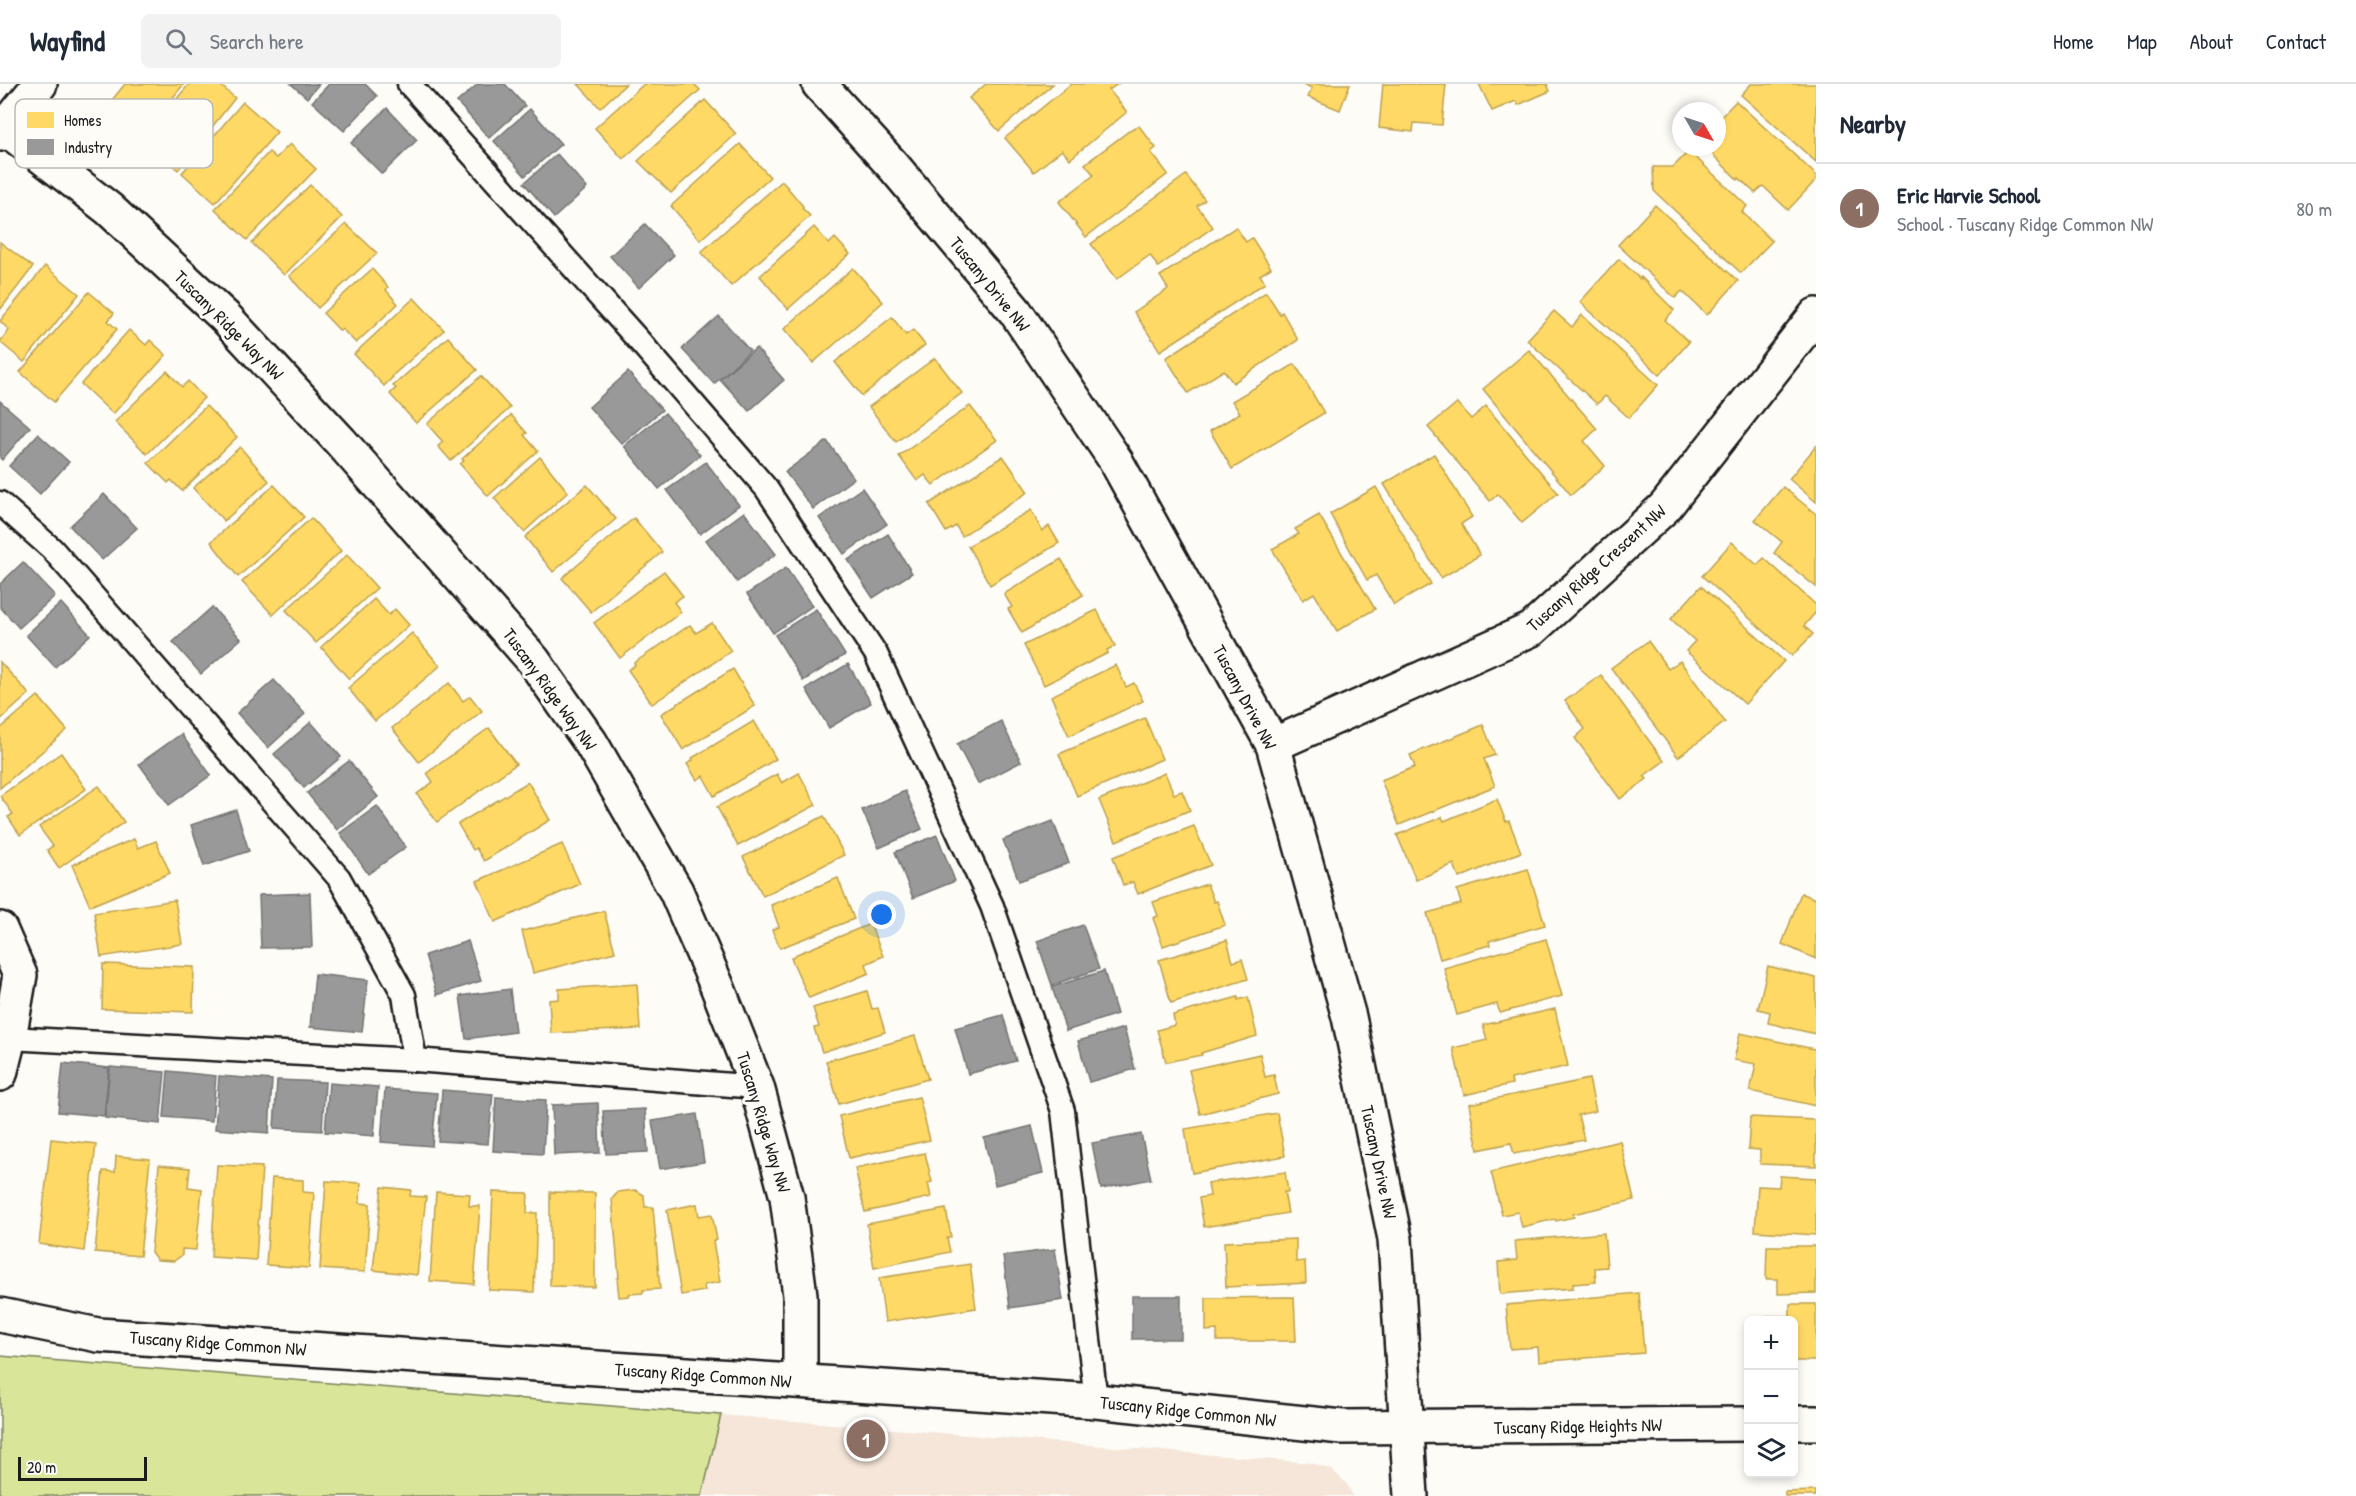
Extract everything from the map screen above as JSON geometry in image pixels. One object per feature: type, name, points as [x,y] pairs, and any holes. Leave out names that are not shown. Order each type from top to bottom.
[{"type":"street","points":[[28,99],[40,84]]},
{"type":"street","name":"Tuscany Drive NW","points":[[819,84],[895,168],[1015,311],[1116,461],[1272,746],[1349,1017],[1395,1239],[1411,1496]]},
{"type":"street","points":[[2,131],[15,115]]},
{"type":"street","name":"Tuscany Ridge Way NW","points":[[2,131],[15,140]]},
{"type":"street","name":"Tuscany Ridge Way NW","points":[[53,168],[109,208],[226,318],[341,442],[533,660],[591,743],[676,891],[757,1087],[787,1197],[800,1295],[800,1381]]},
{"type":"street","name":"Tuscany Ridge Crescent NW","points":[[1272,746],[1532,629],[1665,507],[1816,315]]},
{"type":"street","points":[[0,929],[20,975],[0,1074]]},
{"type":"street","name":"Tuscany Ridge Common NW","points":[[0,1315],[98,1335],[1096,1401],[1342,1427],[1407,1428]]},
{"type":"street","points":[[1798,1423],[1816,1423]]},
{"type":"street","name":"Tuscany Ridge Heights NW","points":[[1407,1428],[1744,1424]]},
{"type":"lane","points":[[409,84],[634,334],[766,488],[876,654],[992,906],[1063,1111],[1096,1401]]},
{"type":"lane","points":[[0,503],[52,549],[339,878],[404,995],[415,1060]]},
{"type":"lane","points":[[9,1038],[415,1060],[757,1087]]},
{"type":"shaded area","points":[[721,1415],[1312,1463],[1332,1470],[1347,1484],[1353,1496],[702,1496]]},
{"type":"green space","points":[[0,1356],[721,1415],[702,1496],[0,1496]]},
{"type":"building: Homes","points":[[125,84],[184,84],[172,99],[113,99]]},
{"type":"building: Homes","points":[[189,84],[219,84],[235,98],[213,126],[213,99],[177,99]]},
{"type":"building: Homes","points":[[578,84],[626,84],[600,108]]},
{"type":"building: Homes","points":[[644,84],[694,84],[700,90],[623,159],[595,128]]},
{"type":"building: Homes","points":[[986,84],[1053,84],[999,131],[969,98]]},
{"type":"building: Homes","points":[[1071,84],[1118,84],[1109,90],[1127,112],[1070,159],[1062,150],[1034,172],[1005,138]]},
{"type":"building: Homes","points":[[1302,84],[1350,84],[1340,110],[1308,97],[1312,88]]},
{"type":"building: Homes","points":[[1383,84],[1446,84],[1442,125],[1414,123],[1413,132],[1379,128]]},
{"type":"building: Homes","points":[[1479,84],[1547,84],[1550,91],[1518,105],[1516,101],[1492,111]]},
{"type":"building: Homes","points":[[1751,84],[1816,84],[1816,162],[1741,95]]},
{"type":"building: Homes","points":[[705,100],[736,134],[671,193],[638,161]]},
{"type":"building: Homes","points":[[1736,101],[1816,175],[1816,180],[1788,210],[1763,186],[1755,193],[1714,156],[1726,156],[1726,112]]},
{"type":"building: Homes","points":[[243,102],[277,132],[215,203],[182,173],[186,168],[213,168],[213,137]]},
{"type":"building: Homes","points":[[1139,126],[1156,148],[1151,152],[1168,174],[1086,237],[1059,202],[1094,175],[1085,164],[1133,128]]},
{"type":"building: Homes","points":[[290,144],[316,169],[247,240],[215,209],[269,152],[276,158]]},
{"type":"building: Homes","points":[[740,144],[770,177],[700,240],[671,206]]},
{"type":"building: Homes","points":[[1684,156],[1694,156],[1747,206],[1742,212],[1772,241],[1741,273],[1654,191],[1653,167],[1673,167]]},
{"type":"building: Homes","points":[[1186,175],[1205,200],[1197,206],[1213,227],[1158,267],[1150,255],[1117,279],[1091,244]]},
{"type":"building: Homes","points":[[782,181],[810,216],[731,286],[701,252]]},
{"type":"building: Homes","points":[[310,185],[342,217],[284,275],[252,243]]},
{"type":"building: Homes","points":[[1655,205],[1738,281],[1707,315],[1682,291],[1675,298],[1618,245]]},
{"type":"building: Homes","points":[[346,224],[377,253],[318,308],[289,276]]},
{"type":"building: Homes","points":[[814,227],[829,244],[835,238],[850,254],[788,309],[760,276]]},
{"type":"building: Homes","points":[[1236,227],[1246,242],[1252,238],[1271,268],[1260,275],[1265,283],[1160,351],[1134,312],[1168,289],[1160,276]]},
{"type":"building: Homes","points":[[0,242],[33,267],[0,310]]},
{"type":"building: Homes","points":[[1619,259],[1674,310],[1665,320],[1689,342],[1660,375],[1580,302]]},
{"type":"building: Homes","points":[[45,266],[79,294],[24,362],[0,342],[9,330],[0,321]]},
{"type":"building: Homes","points":[[853,268],[883,302],[813,363],[784,329]]},
{"type":"building: Homes","points":[[372,269],[388,287],[386,290],[398,304],[356,343],[342,329],[340,331],[323,313]]},
{"type":"building: Homes","points":[[89,292],[114,313],[108,321],[117,329],[54,402],[20,372]]},
{"type":"building: Homes","points":[[1266,292],[1280,314],[1282,312],[1298,340],[1233,383],[1224,370],[1188,393],[1166,358]]},
{"type":"building: Homes","points":[[414,298],[444,330],[392,376],[384,386],[354,354]]},
{"type":"building: Homes","points":[[1554,311],[1572,327],[1582,315],[1658,385],[1629,418],[1605,396],[1597,404],[1527,340]]},
{"type":"building: Homes","points":[[892,317],[906,335],[913,330],[925,345],[862,396],[835,362]]},
{"type":"building: Homes","points":[[129,330],[146,345],[150,340],[166,355],[113,414],[81,384]]},
{"type":"building: Homes","points":[[448,337],[477,370],[416,423],[390,394],[396,388],[393,386]]},
{"type":"building: Homes","points":[[1529,350],[1597,429],[1584,441],[1605,466],[1571,495],[1483,389]]},
{"type":"building: Homes","points":[[935,358],[962,393],[896,442],[869,407]]},
{"type":"building: Homes","points":[[1295,364],[1324,413],[1232,469],[1210,431],[1240,413],[1232,401]]},
{"type":"building: Homes","points":[[167,371],[182,387],[188,381],[204,398],[147,454],[115,422]]},
{"type":"building: Homes","points":[[481,376],[510,408],[451,461],[438,446],[443,442],[427,424]]},
{"type":"building: Homes","points":[[1457,403],[1471,419],[1486,406],[1558,493],[1522,523],[1498,494],[1490,501],[1428,427]]},
{"type":"building: Homes","points":[[206,406],[237,437],[182,491],[171,480],[168,483],[148,463]]},
{"type":"building: Homes","points":[[970,406],[997,440],[933,485],[925,475],[917,481],[899,456]]},
{"type":"building: Homes","points":[[511,415],[527,433],[524,435],[538,451],[488,496],[460,464],[464,461],[462,459]]},
{"type":"building: Homes","points":[[1816,446],[1816,502],[1789,479]]},
{"type":"building: Homes","points":[[240,447],[269,481],[224,521],[193,488]]},
{"type":"building: Homes","points":[[1434,454],[1472,517],[1461,524],[1480,555],[1441,578],[1384,484]]},
{"type":"building: Homes","points":[[1003,456],[1028,492],[962,536],[956,526],[946,532],[929,504]]},
{"type":"building: Homes","points":[[540,457],[568,492],[524,532],[494,498]]},
{"type":"building: Homes","points":[[274,485],[304,517],[238,577],[211,542]]},
{"type":"building: Homes","points":[[587,485],[616,519],[553,572],[525,537]]},
{"type":"building: Homes","points":[[1376,487],[1431,584],[1394,605],[1376,575],[1367,580],[1330,514]]},
{"type":"building: Homes","points":[[1783,487],[1816,514],[1816,587],[1774,553],[1782,542],[1755,520]]},
{"type":"building: Homes","points":[[1031,510],[1042,531],[1049,526],[1059,543],[990,585],[968,546]]},
{"type":"building: Homes","points":[[1319,515],[1375,609],[1337,631],[1314,593],[1303,600],[1272,549],[1299,534],[1295,529]]},
{"type":"building: Homes","points":[[311,518],[341,551],[273,615],[242,582]]},
{"type":"building: Homes","points":[[634,518],[662,552],[591,612],[562,578]]},
{"type":"building: Homes","points":[[1732,542],[1757,565],[1764,558],[1816,605],[1816,612],[1804,626],[1813,634],[1792,656],[1702,576]]},
{"type":"building: Homes","points":[[347,555],[377,588],[316,643],[286,610]]},
{"type":"building: Homes","points":[[1061,559],[1083,595],[1022,633],[1008,609],[1012,607],[1004,594]]},
{"type":"building: Homes","points":[[664,571],[683,596],[674,602],[681,612],[620,658],[594,623]]},
{"type":"building: Homes","points":[[1701,586],[1784,661],[1745,704],[1686,651],[1695,641],[1671,619]]},
{"type":"building: Homes","points":[[374,599],[389,615],[395,609],[409,625],[349,679],[321,647]]},
{"type":"building: Homes","points":[[1097,610],[1115,646],[1107,650],[1108,653],[1044,685],[1024,645]]},
{"type":"building: Homes","points":[[712,623],[731,651],[652,704],[628,670],[635,665],[634,663],[690,625],[696,633]]},
{"type":"building: Homes","points":[[412,633],[440,666],[375,721],[348,688]]},
{"type":"building: Homes","points":[[1648,641],[1668,669],[1680,661],[1725,722],[1678,757],[1611,668]]},
{"type":"building: Homes","points":[[0,662],[29,694],[0,720]]},
{"type":"building: Homes","points":[[1116,665],[1126,687],[1134,683],[1143,701],[1069,736],[1051,696]]},
{"type":"building: Homes","points":[[733,669],[755,706],[683,750],[661,714]]},
{"type":"building: Homes","points":[[1601,675],[1664,761],[1644,776],[1647,779],[1620,799],[1575,738],[1585,729],[1565,701]]},
{"type":"building: Homes","points":[[449,683],[463,701],[470,696],[482,711],[419,762],[392,728]]},
{"type":"building: Homes","points":[[38,696],[67,730],[0,788],[0,729]]},
{"type":"building: Homes","points":[[1145,718],[1162,759],[1077,796],[1059,754]]},
{"type":"building: Homes","points":[[754,721],[776,759],[714,796],[703,776],[697,780],[687,764],[693,760],[692,758]]},
{"type":"building: Homes","points":[[1483,725],[1495,755],[1484,759],[1495,786],[1399,825],[1381,780],[1415,767],[1410,755]]},
{"type":"building: Homes","points":[[489,728],[516,764],[437,822],[417,794],[433,782],[427,773]]},
{"type":"building: Homes","points":[[61,753],[86,789],[20,835],[8,817],[13,814],[0,796]]},
{"type":"building: Homes","points":[[799,773],[816,805],[738,846],[717,807],[777,774],[782,783]]},
{"type":"building: Homes","points":[[1165,773],[1174,794],[1182,791],[1190,810],[1116,841],[1099,800]]},
{"type":"building: Homes","points":[[528,782],[550,820],[484,861],[476,848],[473,850],[458,824]]},
{"type":"building: Homes","points":[[99,786],[124,822],[59,868],[47,850],[53,846],[39,827]]},
{"type":"building: Homes","points":[[1497,799],[1506,822],[1509,821],[1521,852],[1459,878],[1454,864],[1416,880],[1397,835],[1442,817],[1444,821]]},
{"type":"building: Homes","points":[[824,816],[844,855],[763,896],[743,857]]},
{"type":"building: Homes","points":[[1194,826],[1211,865],[1138,894],[1133,882],[1123,885],[1113,857]]},
{"type":"building: Homes","points":[[134,839],[138,848],[156,841],[170,873],[90,906],[72,865]]},
{"type":"building: Homes","points":[[562,844],[580,884],[495,922],[477,881]]},
{"type":"building: Homes","points":[[1528,869],[1545,925],[1489,941],[1490,945],[1440,959],[1427,913],[1461,904],[1457,890]]},
{"type":"building: Homes","points":[[838,878],[854,919],[780,948],[772,930],[779,927],[771,905]]},
{"type":"building: Homes","points":[[1207,884],[1214,902],[1217,901],[1225,925],[1163,946],[1153,918],[1158,916],[1153,902]]},
{"type":"building: Homes","points":[[1801,893],[1816,899],[1816,959],[1782,944]]},
{"type":"building: Homes","points":[[175,900],[182,944],[101,957],[94,913]]},
{"type":"building: Homes","points":[[604,911],[615,952],[533,973],[522,931]]},
{"type":"building: Homes","points":[[870,924],[883,956],[866,964],[869,973],[809,998],[791,958]]},
{"type":"building: Homes","points":[[1546,939],[1562,996],[1500,1013],[1497,1004],[1457,1015],[1444,968]]},
{"type":"building: Homes","points":[[1227,940],[1233,962],[1242,959],[1248,979],[1171,1003],[1159,960]]},
{"type":"building: Homes","points":[[103,964],[194,967],[193,1012],[102,1009]]},
{"type":"building: Homes","points":[[1768,966],[1816,978],[1816,1034],[1768,1023],[1770,1012],[1758,1009]]},
{"type":"building: Homes","points":[[637,984],[640,1029],[551,1033],[549,1000],[559,999],[559,989]]},
{"type":"building: Homes","points":[[867,991],[872,1009],[878,1008],[885,1032],[822,1052],[814,1028],[819,1027],[813,1008]]},
{"type":"building: Homes","points":[[1238,997],[1238,1000],[1248,997],[1257,1036],[1201,1053],[1202,1055],[1166,1062],[1157,1030],[1175,1025],[1173,1015]]},
{"type":"building: Homes","points":[[1555,1009],[1568,1066],[1511,1079],[1512,1084],[1464,1095],[1453,1048],[1487,1040],[1483,1025]]},
{"type":"building: Homes","points":[[1740,1033],[1816,1048],[1816,1106],[1750,1091],[1756,1064],[1734,1060]]},
{"type":"building: Homes","points":[[915,1036],[928,1079],[839,1104],[826,1061]]},
{"type":"building: Homes","points":[[1260,1054],[1265,1077],[1274,1075],[1278,1094],[1200,1114],[1189,1070]]},
{"type":"building: Homes","points":[[1589,1079],[1596,1111],[1578,1115],[1584,1140],[1514,1154],[1511,1143],[1478,1150],[1469,1104]]},
{"type":"building: Homes","points":[[919,1097],[930,1140],[849,1158],[839,1116]]},
{"type":"building: Homes","points":[[1277,1113],[1285,1156],[1192,1173],[1185,1129]]},
{"type":"building: Homes","points":[[1750,1117],[1816,1120],[1816,1166],[1760,1164],[1760,1150],[1748,1149]]},
{"type":"building: Homes","points":[[51,1139],[96,1144],[84,1251],[39,1244]]},
{"type":"building: Homes","points":[[1620,1141],[1634,1200],[1573,1214],[1574,1217],[1522,1227],[1518,1212],[1502,1215],[1491,1172]]},
{"type":"building: Homes","points":[[925,1153],[932,1182],[928,1183],[931,1197],[865,1212],[855,1168]]},
{"type":"building: Homes","points":[[116,1156],[150,1159],[140,1256],[95,1252],[103,1171],[115,1172]]},
{"type":"building: Homes","points":[[159,1165],[190,1168],[188,1187],[202,1189],[196,1250],[182,1249],[182,1255],[174,1261],[157,1260],[151,1252]]},
{"type":"building: Homes","points":[[217,1165],[262,1167],[256,1260],[211,1257]]},
{"type":"building: Homes","points":[[1285,1172],[1288,1192],[1284,1192],[1288,1213],[1204,1227],[1199,1198],[1210,1196],[1208,1183]]},
{"type":"building: Homes","points":[[1780,1176],[1816,1178],[1816,1235],[1755,1231],[1758,1186],[1779,1187]]},
{"type":"building: Homes","points":[[272,1178],[303,1180],[303,1192],[314,1193],[309,1268],[266,1265]]},
{"type":"building: Homes","points":[[326,1181],[361,1183],[360,1203],[370,1204],[365,1272],[320,1269]]},
{"type":"building: Homes","points":[[382,1187],[411,1190],[410,1196],[426,1197],[417,1275],[373,1270]]},
{"type":"building: Homes","points":[[635,1190],[644,1195],[645,1207],[653,1207],[660,1289],[643,1290],[643,1293],[619,1297],[612,1199],[618,1192]]},
{"type":"building: Homes","points":[[436,1192],[470,1194],[469,1206],[480,1206],[474,1284],[430,1281]]},
{"type":"building: Homes","points":[[493,1192],[528,1193],[527,1213],[537,1213],[534,1292],[489,1290]]},
{"type":"building: Homes","points":[[550,1192],[595,1193],[595,1287],[550,1286]]},
{"type":"building: Homes","points":[[697,1204],[699,1216],[712,1214],[717,1240],[713,1241],[720,1282],[704,1285],[705,1291],[681,1295],[667,1210]]},
{"type":"building: Homes","points":[[946,1209],[951,1237],[947,1238],[950,1252],[874,1268],[867,1224]]},
{"type":"building: Homes","points":[[1604,1233],[1607,1267],[1595,1268],[1596,1282],[1573,1284],[1573,1288],[1500,1294],[1498,1262],[1517,1260],[1515,1241]]},
{"type":"building: Homes","points":[[1296,1239],[1296,1262],[1305,1261],[1306,1283],[1226,1287],[1224,1242]]},
{"type":"building: Homes","points":[[1767,1246],[1816,1246],[1816,1293],[1778,1294],[1778,1279],[1766,1279]]},
{"type":"building: Homes","points":[[970,1264],[976,1308],[885,1322],[879,1278]]},
{"type":"building: Homes","points":[[1639,1293],[1644,1353],[1539,1362],[1538,1347],[1510,1349],[1506,1305]]},
{"type":"building: Homes","points":[[1294,1297],[1296,1341],[1217,1341],[1217,1330],[1206,1331],[1206,1298]]},
{"type":"building: Homes","points":[[1790,1304],[1816,1304],[1816,1361],[1798,1361],[1798,1316],[1790,1316]]},
{"type":"building: Homes","points":[[1816,1491],[1816,1496],[1785,1496],[1785,1492]]},
{"type":"building: Industry","points":[[291,84],[319,84],[307,98]]},
{"type":"building: Industry","points":[[329,84],[365,84],[377,96],[344,131],[312,102]]},
{"type":"building: Industry","points":[[478,84],[505,84],[525,106],[489,138],[457,102]]},
{"type":"building: Industry","points":[[387,108],[417,140],[382,174],[351,143]]},
{"type":"building: Industry","points":[[530,109],[561,144],[525,176],[494,141]]},
{"type":"building: Industry","points":[[557,154],[587,188],[554,218],[524,183]]},
{"type":"building: Industry","points":[[645,224],[674,255],[639,288],[610,256]]},
{"type":"building: Industry","points":[[719,316],[750,351],[714,384],[682,349]]},
{"type":"building: Industry","points":[[756,348],[784,380],[749,411],[720,379]]},
{"type":"building: Industry","points":[[628,372],[662,410],[622,444],[589,407]]},
{"type":"building: Industry","points":[[0,401],[30,427],[2,460],[0,458]]},
{"type":"building: Industry","points":[[665,413],[700,455],[659,489],[624,446]]},
{"type":"building: Industry","points":[[38,434],[69,462],[40,494],[9,466]]},
{"type":"building: Industry","points":[[827,441],[854,478],[813,509],[785,472]]},
{"type":"building: Industry","points":[[706,462],[739,505],[700,534],[667,490]]},
{"type":"building: Industry","points":[[862,488],[887,524],[844,554],[819,518]]},
{"type":"building: Industry","points":[[104,494],[137,528],[102,560],[70,526]]},
{"type":"building: Industry","points":[[744,512],[776,554],[737,582],[706,540]]},
{"type":"building: Industry","points":[[888,534],[912,573],[873,598],[848,560]]},
{"type":"building: Industry","points":[[23,562],[55,596],[19,628],[0,607],[0,584]]},
{"type":"building: Industry","points":[[786,568],[812,606],[773,633],[747,594]]},
{"type":"building: Industry","points":[[61,603],[90,635],[55,667],[26,635]]},
{"type":"building: Industry","points":[[212,607],[241,639],[201,674],[173,642]]},
{"type":"building: Industry","points":[[816,609],[845,655],[803,681],[775,635]]},
{"type":"building: Industry","points":[[848,664],[871,703],[829,728],[806,689]]},
{"type":"building: Industry","points":[[274,680],[305,714],[268,748],[237,713]]},
{"type":"building: Industry","points":[[1001,721],[1021,762],[978,784],[957,744]]},
{"type":"building: Industry","points":[[311,722],[341,757],[304,788],[274,754]]},
{"type":"building: Industry","points":[[181,734],[211,775],[169,805],[139,764]]},
{"type":"building: Industry","points":[[349,761],[378,797],[337,830],[307,793]]},
{"type":"building: Industry","points":[[905,791],[922,829],[879,848],[862,810]]},
{"type":"building: Industry","points":[[377,806],[406,847],[368,874],[340,833]]},
{"type":"building: Industry","points":[[236,810],[249,851],[204,866],[191,825]]},
{"type":"building: Industry","points":[[1053,821],[1069,863],[1019,881],[1003,840]]},
{"type":"building: Industry","points":[[937,835],[955,881],[913,898],[895,852]]},
{"type":"building: Industry","points":[[310,893],[312,947],[261,948],[259,895]]},
{"type":"building: Industry","points":[[1083,925],[1099,969],[1052,985],[1037,941]]},
{"type":"building: Industry","points":[[468,941],[481,981],[437,995],[425,955]]},
{"type":"building: Industry","points":[[1104,971],[1117,1014],[1066,1031],[1052,987]]},
{"type":"building: Industry","points":[[315,974],[368,980],[362,1032],[310,1027]]},
{"type":"building: Industry","points":[[510,989],[515,1032],[466,1039],[460,996]]},
{"type":"building: Industry","points":[[1003,1015],[1016,1061],[968,1074],[955,1028]]},
{"type":"building: Industry","points":[[1124,1028],[1135,1069],[1089,1082],[1078,1041]]},
{"type":"building: Industry","points":[[63,1063],[109,1068],[104,1116],[58,1112]]},
{"type":"building: Industry","points":[[110,1067],[165,1072],[160,1124],[105,1118]]},
{"type":"building: Industry","points":[[168,1071],[216,1076],[212,1121],[164,1117]]},
{"type":"building: Industry","points":[[219,1076],[272,1080],[269,1133],[215,1129]]},
{"type":"building: Industry","points":[[277,1080],[325,1082],[322,1131],[274,1128]]},
{"type":"building: Industry","points":[[329,1083],[378,1087],[374,1136],[325,1132]]},
{"type":"building: Industry","points":[[385,1089],[437,1093],[432,1146],[381,1142]]},
{"type":"building: Industry","points":[[442,1090],[493,1094],[488,1144],[438,1141]]},
{"type":"building: Industry","points":[[496,1097],[546,1100],[543,1154],[493,1151]]},
{"type":"building: Industry","points":[[598,1103],[600,1153],[554,1155],[552,1105]]},
{"type":"building: Industry","points":[[645,1109],[648,1152],[606,1154],[603,1111]]},
{"type":"building: Industry","points":[[697,1114],[704,1162],[660,1169],[652,1121]]},
{"type":"building: Industry","points":[[1032,1126],[1043,1173],[995,1185],[984,1138]]},
{"type":"building: Industry","points":[[1141,1134],[1151,1179],[1101,1189],[1092,1143]]},
{"type":"building: Industry","points":[[1055,1249],[1063,1300],[1010,1308],[1003,1256]]},
{"type":"building: Industry","points":[[1132,1296],[1181,1296],[1181,1339],[1132,1339]]},
{"type":"place","name":"Eric Harvie School","points":[[866,1439]]}]
